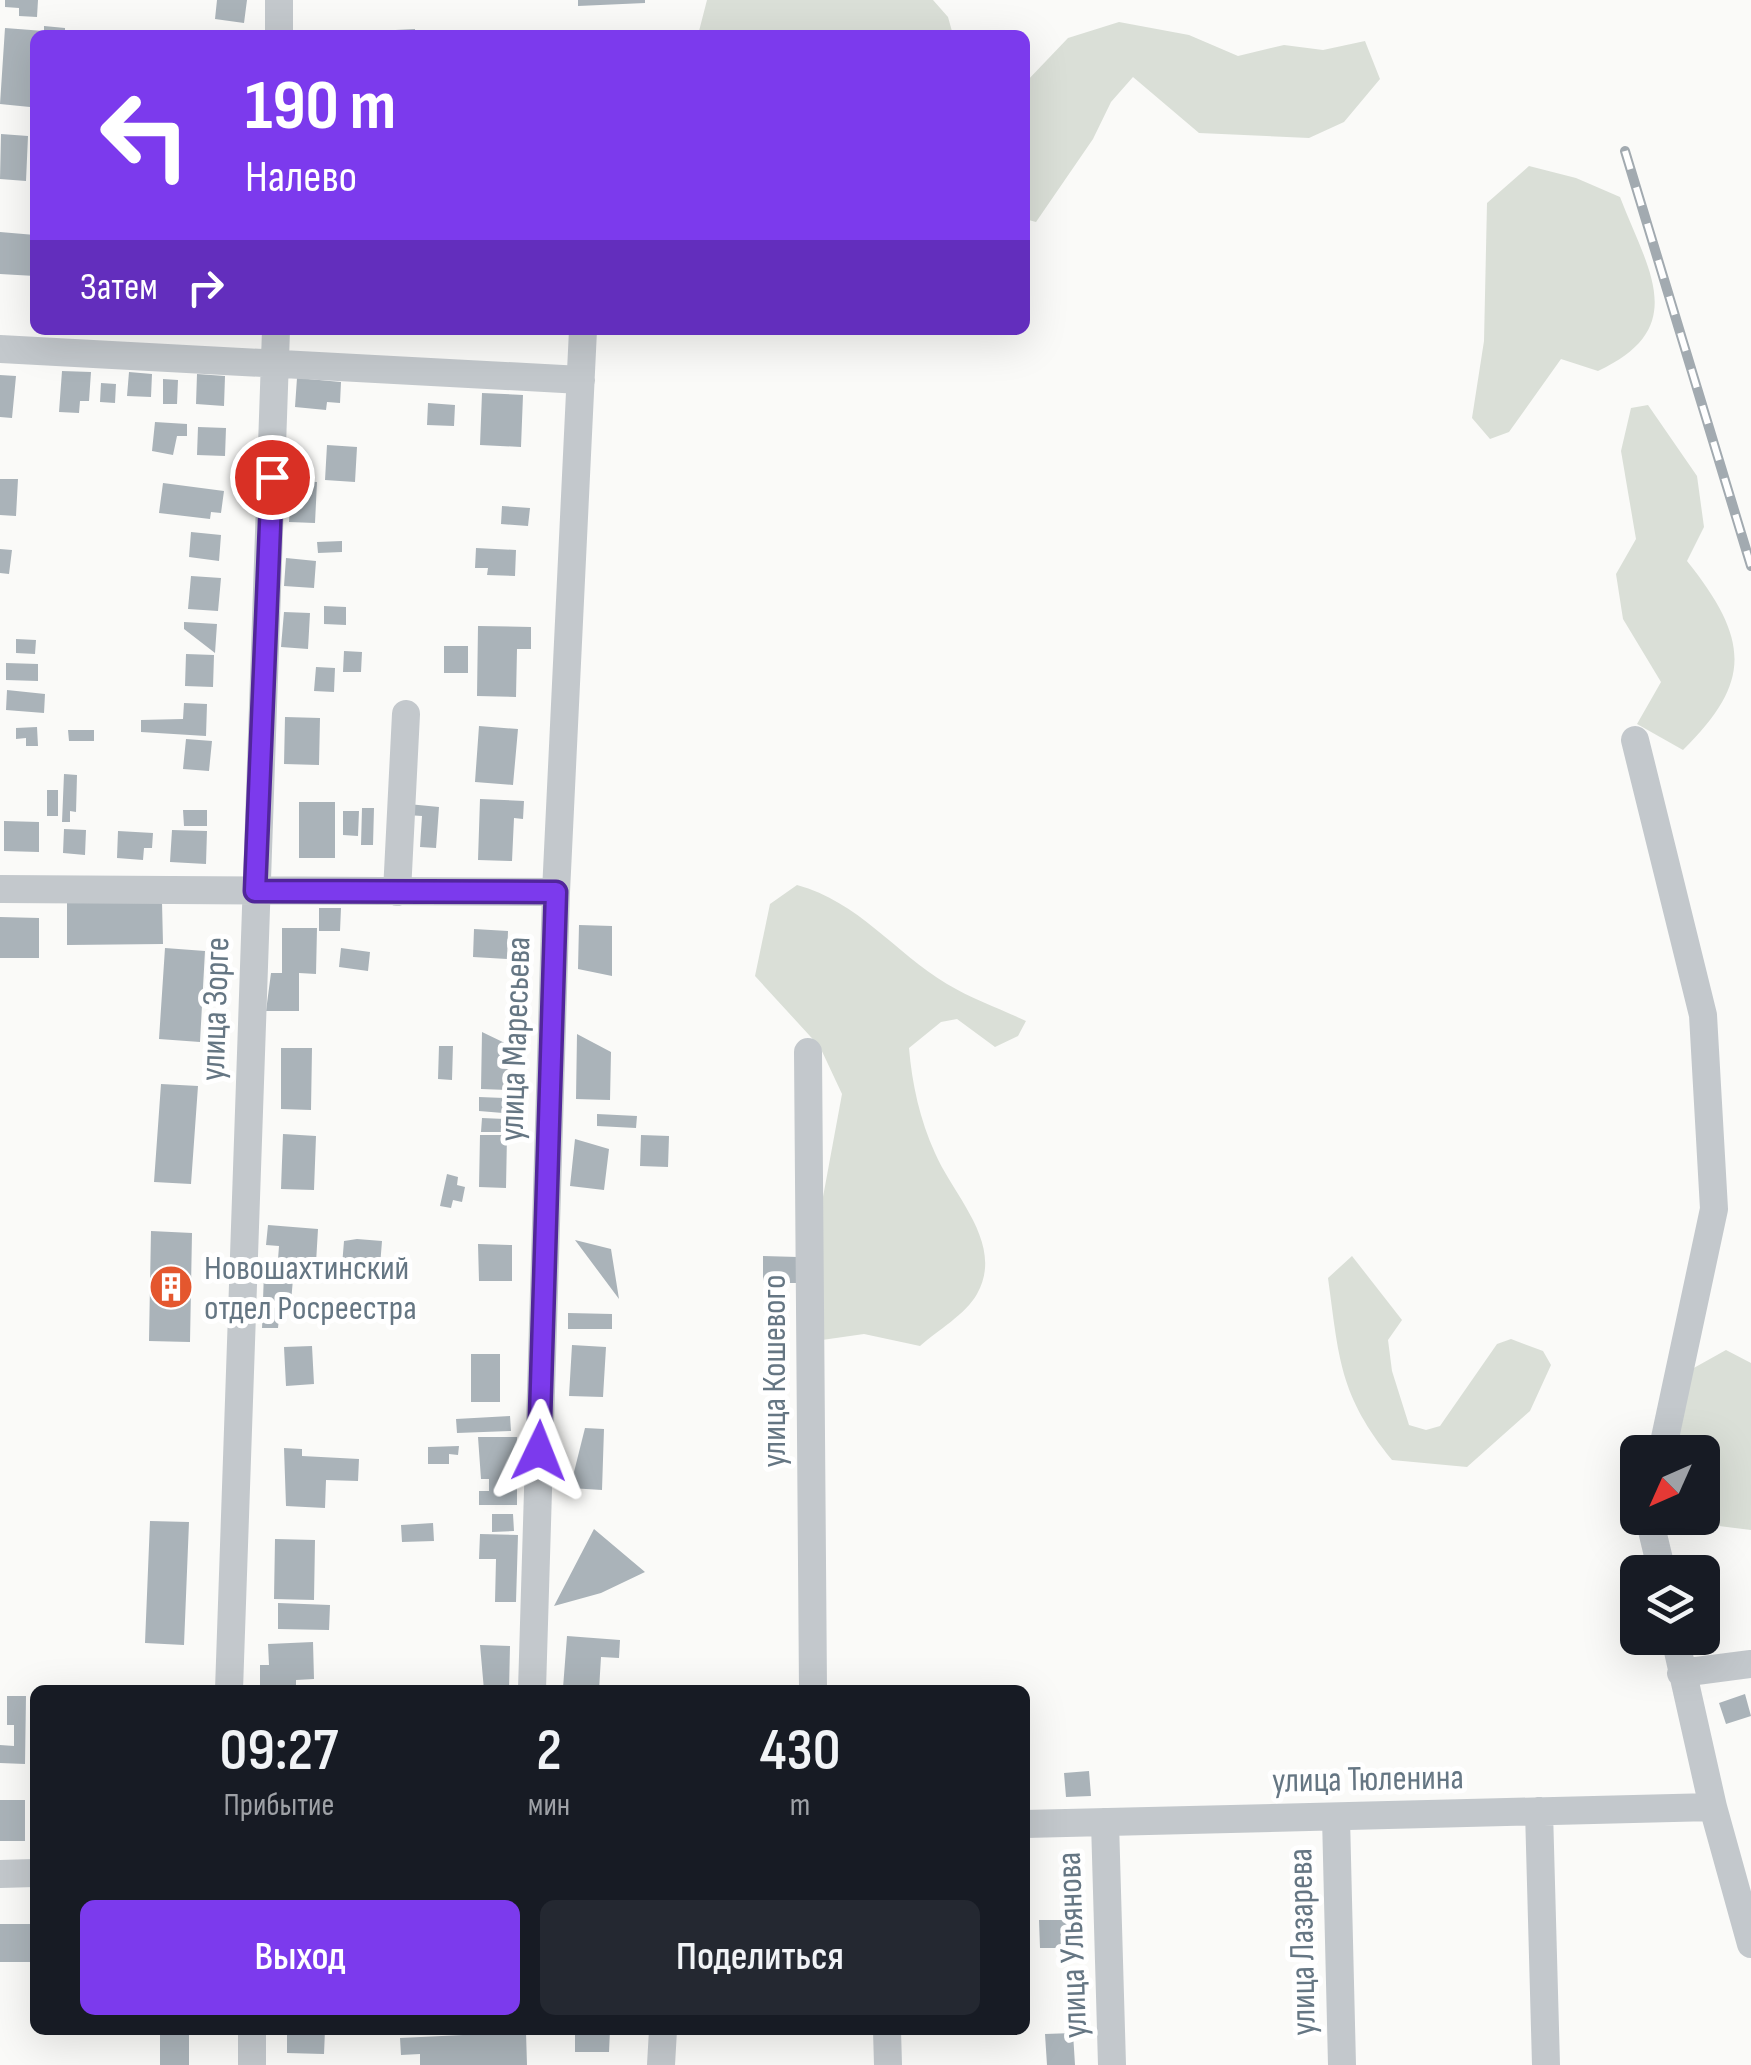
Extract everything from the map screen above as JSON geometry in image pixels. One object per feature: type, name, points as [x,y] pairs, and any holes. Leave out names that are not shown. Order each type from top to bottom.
[{"type":"street","points":[[279,0],[279,30]]},
{"type":"street","name":"улица Зорге","points":[[229,1685],[276,335]]},
{"type":"street","name":"улица Маресьева","points":[[532,1685],[556,892],[582,335]]},
{"type":"street","points":[[0,349],[581,380]]},
{"type":"street","points":[[397,892],[406,714]]},
{"type":"street","points":[[1635,740],[1703,1015],[1713,1172],[1714,1209],[1666,1435]]},
{"type":"street","points":[[0,890],[556,892]]},
{"type":"street","name":"улица Кошевого","points":[[808,1052],[813,1685]]},
{"type":"street","points":[[1678,1655],[1713,1807],[1751,1944]]},
{"type":"street","points":[[1682,1674],[1751,1664]]},
{"type":"street","name":"улица Тюленина","points":[[1030,1824],[1713,1807]]},
{"type":"street","points":[[1539,1812],[1546,2065]]},
{"type":"street","name":"улица Лазарева","points":[[1336,1816],[1342,2065]]},
{"type":"street","name":"улица Ульянова","points":[[1105,1822],[1112,2065]]},
{"type":"street","points":[[0,1874],[30,1872]]},
{"type":"street","points":[[252,2035],[252,2065]]},
{"type":"street","points":[[661,2065],[663,2035]]},
{"type":"street","points":[[887,2035],[888,2065]]},
{"type":"shaded area","points":[[707,0],[933,0],[948,17],[952,30],[699,30]]},
{"type":"shaded area","points":[[1119,22],[1189,35],[1238,56],[1284,45],[1323,50],[1365,41],[1380,79],[1344,122],[1309,138],[1199,133],[1133,77],[1111,102],[1093,139],[1036,222],[1030,220],[1030,78],[1068,38]]},
{"type":"shaded area","points":[[1529,166],[1576,178],[1620,197],[1650,273],[1653,316],[1645,336],[1627,354],[1598,371],[1561,359],[1509,432],[1490,439],[1472,418],[1484,341],[1487,203]]},
{"type":"shaded area","points":[[1648,405],[1697,476],[1704,527],[1687,561],[1708,589],[1732,638],[1731,682],[1705,726],[1683,750],[1637,724],[1661,682],[1623,619],[1616,574],[1636,539],[1621,451],[1631,408]]},
{"type":"shaded area","points":[[797,885],[858,915],[947,984],[1026,1021],[1018,1036],[995,1047],[957,1019],[941,1022],[909,1048],[925,1128],[943,1170],[974,1221],[985,1257],[984,1275],[972,1301],[920,1346],[864,1334],[822,1340],[818,1224],[842,1094],[820,1047],[755,976],[770,904]]},
{"type":"shaded area","points":[[1352,1256],[1402,1320],[1388,1340],[1392,1371],[1409,1425],[1426,1430],[1440,1426],[1497,1344],[1511,1339],[1543,1351],[1551,1365],[1530,1411],[1467,1467],[1392,1460],[1361,1415],[1344,1375],[1328,1278]]},
{"type":"shaded area","points":[[1726,1350],[1751,1363],[1751,1530],[1720,1526],[1720,1435],[1670,1435],[1683,1374]]},
{"type":"building","points":[[5,0],[38,0],[37,17],[19,16],[19,8],[5,7]]},
{"type":"building","points":[[217,0],[247,0],[244,23],[215,19]]},
{"type":"building","points":[[578,0],[645,0],[645,3],[578,6]]},
{"type":"building","points":[[44,26],[65,28],[65,30],[44,30]]},
{"type":"building","points":[[5,28],[31,30],[30,107],[0,104]]},
{"type":"building","points":[[1,134],[28,136],[26,181],[0,179]]},
{"type":"building","points":[[0,232],[30,235],[30,276],[0,274]]},
{"type":"building","points":[[62,371],[91,372],[89,401],[80,401],[79,413],[59,412]]},
{"type":"building","points":[[129,372],[152,374],[151,397],[127,396]]},
{"type":"building","points":[[197,374],[225,376],[224,406],[196,404]]},
{"type":"building","points":[[0,375],[16,376],[12,418],[0,417]]},
{"type":"building","points":[[297,378],[341,382],[340,403],[327,402],[326,410],[295,407]]},
{"type":"building","points":[[163,379],[178,380],[177,404],[163,404]]},
{"type":"building","points":[[101,383],[116,384],[115,403],[100,402]]},
{"type":"building","points":[[482,393],[523,395],[521,447],[480,445]]},
{"type":"building","points":[[428,403],[455,405],[454,426],[427,425]]},
{"type":"building","points":[[155,422],[187,424],[187,436],[177,436],[173,455],[152,451]]},
{"type":"building","points":[[198,427],[226,428],[225,456],[197,455]]},
{"type":"building","points":[[327,445],[357,447],[355,482],[325,480]]},
{"type":"building","points":[[0,479],[18,479],[16,516],[0,515]]},
{"type":"building","points":[[291,481],[317,482],[315,523],[289,522]]},
{"type":"building","points":[[163,483],[224,491],[221,513],[211,512],[210,519],[159,513]]},
{"type":"building","points":[[502,506],[530,508],[528,526],[501,524]]},
{"type":"building","points":[[191,532],[221,535],[219,561],[189,557]]},
{"type":"building","points":[[342,541],[342,552],[318,553],[317,542]]},
{"type":"building","points":[[476,548],[516,550],[515,576],[487,575],[488,568],[475,568]]},
{"type":"building","points":[[0,549],[12,550],[9,574],[0,573]]},
{"type":"building","points":[[286,558],[316,561],[314,588],[284,586]]},
{"type":"building","points":[[191,576],[221,578],[218,611],[188,609]]},
{"type":"building","points":[[324,606],[346,607],[346,625],[324,624]]},
{"type":"building","points":[[284,612],[310,613],[308,649],[281,647]]},
{"type":"building","points":[[184,622],[217,624],[215,653],[184,629]]},
{"type":"building","points":[[478,626],[531,627],[531,649],[517,649],[516,697],[477,696]]},
{"type":"building","points":[[16,639],[36,640],[35,654],[16,653]]},
{"type":"building","points":[[444,646],[468,646],[468,673],[444,673]]},
{"type":"building","points":[[344,651],[362,652],[361,672],[343,672]]},
{"type":"building","points":[[186,654],[214,655],[213,687],[185,686]]},
{"type":"building","points":[[6,663],[38,664],[38,681],[6,680]]},
{"type":"building","points":[[316,667],[335,668],[334,692],[314,691]]},
{"type":"building","points":[[7,690],[45,694],[44,713],[6,710]]},
{"type":"building","points":[[184,703],[207,704],[206,736],[141,732],[141,720],[183,719]]},
{"type":"building","points":[[285,717],[320,718],[319,765],[284,764]]},
{"type":"building","points":[[479,726],[518,729],[513,785],[475,782]]},
{"type":"building","points":[[37,727],[38,746],[26,746],[26,738],[16,739],[16,728]]},
{"type":"building","points":[[68,730],[94,730],[94,741],[69,741]]},
{"type":"building","points":[[186,739],[212,741],[209,771],[183,769]]},
{"type":"building","points":[[64,774],[77,775],[76,812],[70,811],[70,822],[62,822]]},
{"type":"building","points":[[47,790],[58,790],[58,816],[47,816]]},
{"type":"building","points":[[480,799],[524,801],[523,819],[514,818],[512,861],[478,860]]},
{"type":"building","points":[[299,802],[335,802],[335,858],[299,858]]},
{"type":"building","points":[[408,804],[439,807],[436,848],[420,847],[422,816],[407,815]]},
{"type":"building","points":[[362,808],[374,808],[373,845],[361,845]]},
{"type":"building","points":[[183,810],[207,810],[207,826],[184,826]]},
{"type":"building","points":[[343,811],[359,811],[358,836],[343,835]]},
{"type":"building","points":[[4,821],[39,822],[39,852],[4,851]]},
{"type":"building","points":[[64,829],[86,830],[85,855],[63,853]]},
{"type":"building","points":[[172,830],[207,831],[206,864],[170,862]]},
{"type":"building","points":[[118,831],[153,833],[152,848],[144,848],[143,860],[117,858]]},
{"type":"building","points":[[162,902],[163,944],[67,945],[67,903]]},
{"type":"building","points":[[319,908],[341,908],[340,931],[319,931]]},
{"type":"building","points":[[0,917],[39,918],[39,958],[0,958]]},
{"type":"building","points":[[579,925],[612,926],[612,976],[578,969]]},
{"type":"building","points":[[282,928],[317,928],[316,974],[299,973],[299,1011],[266,1011],[271,973],[282,973]]},
{"type":"building","points":[[474,929],[508,931],[507,959],[473,957]]},
{"type":"building","points":[[165,948],[205,951],[200,1042],[159,1039]]},
{"type":"building","points":[[341,948],[370,952],[368,971],[339,967]]},
{"type":"building","points":[[482,1032],[509,1045],[508,1090],[481,1089]]},
{"type":"building","points":[[577,1034],[611,1052],[610,1100],[576,1099]]},
{"type":"building","points":[[439,1046],[453,1046],[452,1080],[438,1079]]},
{"type":"building","points":[[281,1048],[312,1048],[311,1110],[281,1109]]},
{"type":"building","points":[[161,1084],[198,1086],[191,1184],[154,1182]]},
{"type":"building","points":[[479,1097],[504,1098],[503,1113],[479,1111]]},
{"type":"building","points":[[597,1114],[637,1116],[636,1128],[597,1126]]},
{"type":"building","points":[[482,1118],[505,1119],[504,1132],[481,1132]]},
{"type":"building","points":[[283,1134],[316,1136],[314,1190],[281,1189]]},
{"type":"building","points":[[480,1135],[507,1135],[506,1188],[479,1187]]},
{"type":"building","points":[[641,1135],[669,1136],[668,1167],[640,1166]]},
{"type":"building","points":[[575,1139],[609,1149],[604,1190],[570,1186]]},
{"type":"building","points":[[447,1174],[458,1177],[457,1185],[465,1187],[462,1202],[453,1200],[451,1208],[440,1206]]},
{"type":"building","points":[[268,1225],[318,1229],[315,1280],[293,1279],[291,1302],[263,1300],[264,1272],[277,1273],[279,1246],[266,1245]]},
{"type":"building","name":"Новошахтинский отдел Росреестра","points":[[151,1231],[192,1233],[190,1342],[149,1341]]},
{"type":"building","points":[[575,1240],[611,1249],[619,1299]]},
{"type":"building","points":[[344,1241],[382,1241],[380,1266],[361,1264],[359,1280],[341,1278]]},
{"type":"building","points":[[478,1244],[512,1245],[512,1281],[479,1281]]},
{"type":"building","points":[[763,1256],[798,1257],[798,1283],[763,1283]]},
{"type":"building","points":[[263,1307],[280,1308],[278,1328],[262,1328]]},
{"type":"building","points":[[568,1313],[612,1314],[612,1329],[568,1329]]},
{"type":"building","points":[[572,1345],[606,1347],[603,1397],[569,1396]]},
{"type":"building","points":[[312,1346],[314,1384],[286,1386],[284,1347]]},
{"type":"building","points":[[471,1354],[500,1354],[500,1402],[471,1402]]},
{"type":"building","points":[[510,1416],[511,1431],[457,1433],[456,1419]]},
{"type":"building","points":[[585,1428],[604,1429],[602,1490],[570,1488]]},
{"type":"building","points":[[478,1437],[517,1437],[517,1505],[479,1505],[479,1491],[489,1491],[489,1479],[481,1479]]},
{"type":"building","points":[[459,1446],[458,1455],[449,1454],[449,1464],[428,1464],[428,1447]]},
{"type":"building","points":[[284,1448],[302,1449],[302,1456],[359,1459],[358,1481],[326,1480],[325,1508],[286,1506]]},
{"type":"building","points":[[492,1514],[513,1514],[514,1531],[492,1532]]},
{"type":"building","points":[[150,1521],[189,1522],[184,1645],[145,1643]]},
{"type":"building","points":[[433,1523],[434,1541],[402,1542],[401,1525]]},
{"type":"building","points":[[594,1529],[645,1572],[601,1593],[554,1606]]},
{"type":"building","points":[[480,1534],[518,1535],[516,1602],[495,1602],[496,1559],[479,1559]]},
{"type":"building","points":[[275,1539],[315,1540],[314,1600],[274,1599]]},
{"type":"building","points":[[278,1603],[330,1605],[329,1630],[278,1629]]},
{"type":"building","points":[[567,1636],[620,1640],[619,1658],[601,1657],[599,1685],[563,1685]]},
{"type":"building","points":[[313,1642],[314,1679],[296,1680],[296,1685],[260,1685],[260,1665],[269,1665],[268,1644]]},
{"type":"building","points":[[480,1645],[510,1646],[509,1685],[484,1685]]},
{"type":"building","points":[[1745,1694],[1751,1716],[1726,1724],[1719,1703]]},
{"type":"building","points":[[7,1696],[26,1696],[25,1764],[0,1763],[0,1745],[14,1746],[14,1725],[7,1725]]},
{"type":"building","points":[[1089,1771],[1091,1796],[1066,1797],[1064,1773]]},
{"type":"building","points":[[0,1800],[25,1800],[25,1841],[0,1841]]},
{"type":"building","points":[[1039,1920],[1068,1920],[1069,1948],[1040,1948]]},
{"type":"building","points":[[0,1924],[30,1924],[30,1962],[0,1962]]},
{"type":"building","points":[[1073,2033],[1075,2065],[1047,2065],[1045,2034]]},
{"type":"building","points":[[160,2035],[189,2035],[189,2065],[160,2065]]},
{"type":"building","points":[[287,2035],[325,2035],[324,2054],[287,2053]]},
{"type":"building","points":[[526,2035],[527,2065],[420,2065],[420,2054],[401,2055],[400,2038]]},
{"type":"building","points":[[575,2035],[610,2035],[609,2052],[575,2052]]},
{"type":"railway","points":[[1625,151],[1751,566]]},
{"type":"place","name":"Новошахтинский отдел Росреестра","points":[[171,1287]]},
{"type":"route","points":[[272,477],[255,891],[556,892],[539,1451]]}]
